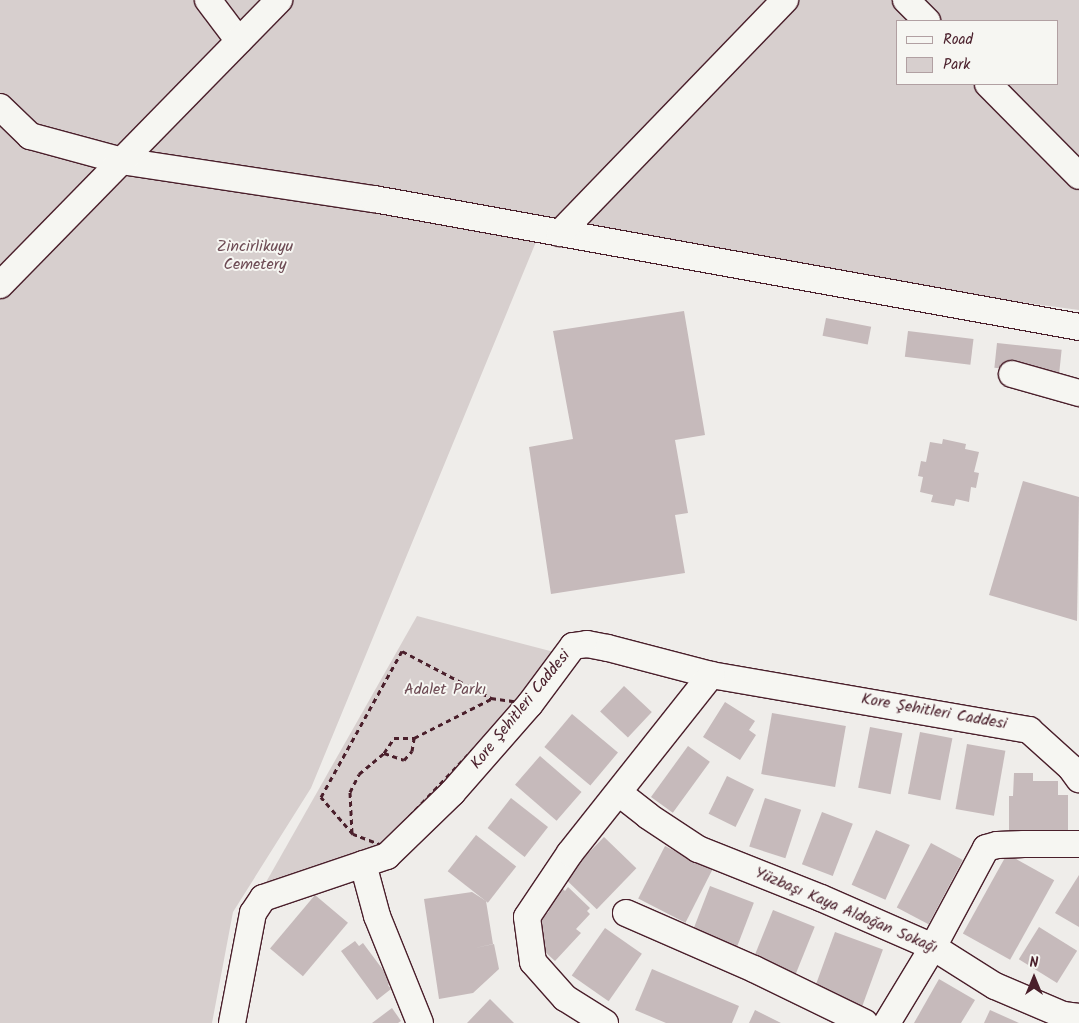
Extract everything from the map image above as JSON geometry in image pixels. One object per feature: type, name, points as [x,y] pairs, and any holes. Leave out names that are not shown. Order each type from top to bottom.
[{"type":"street","points":[[208,0],[239,41]]},
{"type":"street","points":[[0,285],[279,0]]},
{"type":"street","points":[[560,233],[785,0]]},
{"type":"street","points":[[906,0],[926,20]]},
{"type":"street","points":[[989,85],[1079,176]]},
{"type":"street","points":[[0,107],[30,136],[122,161],[374,199],[1079,327]]},
{"type":"street","points":[[1012,374],[1079,392]]},
{"type":"street","name":"Kore Şehitleri Caddesi","points":[[363,864],[387,856],[452,793],[530,704],[573,646],[587,644],[710,675],[1029,730],[1052,749],[1079,779]]},
{"type":"street","points":[[605,1023],[565,998],[533,962],[527,918],[570,853],[710,675]]},
{"type":"street","name":"Yüzbaşı Kaya Aldoğan Sokağı","points":[[619,793],[648,816],[698,849],[821,898],[933,948],[995,986],[1064,1015],[1079,1017]]},
{"type":"street","points":[[887,1023],[933,948],[986,848],[997,845],[1079,844]]},
{"type":"street","points":[[232,1023],[253,913],[263,898],[363,864],[377,916],[420,1023]]},
{"type":"street","points":[[626,913],[754,969],[865,1023]]},
{"type":"path","points":[[402,651],[491,698],[518,702],[382,845],[352,834],[321,797],[402,651]]},
{"type":"path","points":[[352,834],[350,792],[359,774],[384,753],[394,738],[414,738],[491,698]]},
{"type":"path","points":[[384,753],[404,760],[412,751],[414,738]]},
{"type":"green space","name":"Zincirlikuyu Cemetery","points":[[0,0],[1079,0],[1079,310],[538,237],[311,788],[233,912],[212,1023],[0,1023]]},
{"type":"green space","name":"Adalet Parkı","points":[[417,616],[554,652],[461,766],[379,848],[265,884]]},
{"type":"building","points":[[684,311],[705,435],[675,440],[688,513],[675,515],[685,573],[551,594],[529,447],[573,439],[553,331]]},
{"type":"building","points":[[826,318],[871,327],[868,344],[823,336]]},
{"type":"building","points":[[908,331],[974,339],[970,365],[905,357]]},
{"type":"building","points":[[997,343],[1062,350],[1059,375],[994,368]]},
{"type":"building","points":[[943,439],[966,444],[965,449],[979,452],[974,472],[979,473],[976,488],[971,487],[969,502],[956,499],[954,506],[931,502],[933,495],[920,492],[923,477],[918,476],[921,461],[926,462],[930,442],[942,444]]},
{"type":"building","points":[[1023,481],[1079,497],[1077,621],[989,595]]},
{"type":"building","points":[[624,686],[652,712],[628,738],[600,712]]},
{"type":"building","points":[[725,702],[755,721],[749,730],[756,735],[740,760],[703,737]]},
{"type":"building","points":[[772,713],[846,726],[835,787],[761,774]]},
{"type":"building","points":[[572,714],[618,753],[590,786],[544,747]]},
{"type":"building","points":[[870,727],[902,733],[891,794],[858,788]]},
{"type":"building","points":[[920,732],[952,738],[940,800],[908,794]]},
{"type":"building","points":[[967,744],[1005,751],[994,816],[956,809]]},
{"type":"building","points":[[688,746],[710,762],[673,813],[651,797]]},
{"type":"building","points":[[540,756],[582,792],[557,821],[515,785]]},
{"type":"building","points":[[1014,773],[1033,773],[1033,781],[1058,781],[1058,795],[1068,795],[1068,834],[1009,834],[1009,796],[1013,796]]},
{"type":"building","points":[[727,776],[754,789],[736,827],[709,814]]},
{"type":"building","points":[[511,798],[548,827],[525,857],[488,828]]},
{"type":"building","points":[[765,798],[801,810],[785,858],[749,847]]},
{"type":"building","points":[[822,812],[853,824],[833,876],[802,864]]},
{"type":"building","points":[[876,830],[910,845],[885,900],[852,885]]},
{"type":"building","points":[[476,835],[516,866],[488,903],[448,871]]},
{"type":"building","points":[[604,837],[636,868],[597,909],[564,878]]},
{"type":"building","points":[[931,843],[963,860],[929,924],[897,907]]},
{"type":"building","points":[[665,846],[712,870],[685,923],[638,899]]},
{"type":"building","points":[[1007,854],[1054,880],[1010,960],[963,934]]},
{"type":"building","points":[[1079,875],[1079,927],[1055,913]]},
{"type":"building","points":[[710,886],[754,903],[734,954],[690,937]]},
{"type":"building","points":[[561,887],[565,891],[568,887],[590,908],[587,911],[590,914],[576,929],[581,933],[555,961],[532,940],[534,928],[549,911],[544,906]]},
{"type":"building","points":[[472,892],[486,901],[493,944],[475,948],[494,944],[499,969],[473,993],[439,999],[424,899]]},
{"type":"building","points":[[315,895],[348,923],[303,976],[270,949]]},
{"type":"building","points":[[773,910],[815,927],[794,977],[753,960]]},
{"type":"building","points":[[1039,927],[1077,951],[1057,983],[1019,959]]},
{"type":"building","points":[[605,928],[642,954],[609,1001],[572,976]]},
{"type":"building","points":[[835,932],[883,949],[861,1010],[813,992]]},
{"type":"building","points":[[355,941],[359,946],[363,943],[392,982],[388,985],[391,989],[377,1000],[341,951]]},
{"type":"building","points":[[652,969],[739,1006],[732,1023],[666,1023],[635,1010]]},
{"type":"building","points":[[939,979],[975,1000],[961,1023],[914,1023]]},
{"type":"building","points":[[490,999],[514,1023],[467,1023]]},
{"type":"building","points":[[392,1008],[401,1021],[398,1023],[372,1023]]},
{"type":"building","points":[[755,1010],[781,1023],[749,1023]]},
{"type":"building","points":[[990,1010],[1019,1023],[984,1023]]}]
